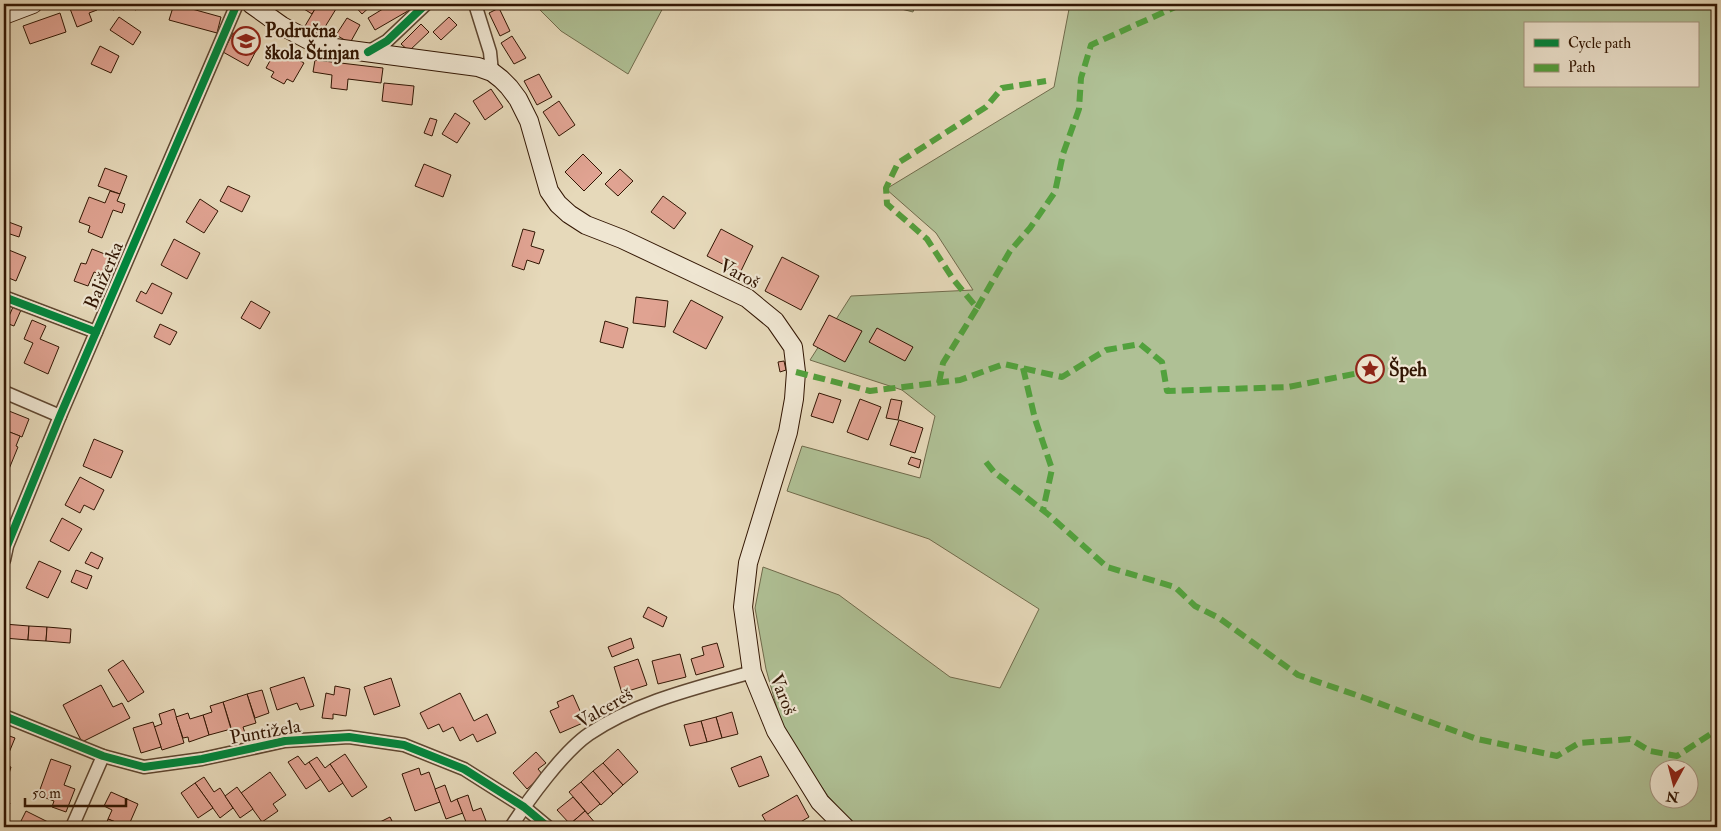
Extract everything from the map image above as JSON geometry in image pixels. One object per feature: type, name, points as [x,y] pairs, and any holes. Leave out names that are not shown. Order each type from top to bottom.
[{"type":"main road","points":[[4,15],[33,4]]},
{"type":"main road","name":"Varoš","points":[[250,4],[282,26],[320,46],[478,68],[492,72],[510,87],[518,99],[529,121],[549,190],[558,204],[569,214],[586,225],[622,239],[747,298],[775,321],[793,347],[796,372],[794,398],[788,432],[748,563],[743,607],[752,672],[776,731],[820,802],[841,826]]},
{"type":"street","name":"Baližerka","points":[[4,560],[7,546],[60,416],[237,4]]},
{"type":"street","points":[[368,52],[387,41],[426,4]]},
{"type":"street","points":[[475,4],[490,52],[492,72]]},
{"type":"street","points":[[4,297],[96,332]]},
{"type":"street","points":[[4,392],[60,416]]},
{"type":"street","name":"Valcereš","points":[[511,827],[524,807],[565,757],[588,735],[621,715],[653,701],[752,672]]},
{"type":"street","name":"Puntižela","points":[[4,716],[103,756],[144,767],[202,759],[285,742],[349,737],[404,746],[464,769],[524,807],[548,827]]},
{"type":"street","points":[[72,827],[103,756]]},
{"type":"green space","points":[[534,4],[665,4],[628,74],[561,31]]},
{"type":"green space","points":[[882,4],[915,4],[913,12]]},
{"type":"green space","points":[[1070,4],[1717,4],[1717,827],[860,827],[845,815],[828,796],[792,744],[781,723],[766,669],[755,608],[763,567],[839,595],[950,677],[1000,688],[1039,609],[929,539],[787,491],[802,446],[920,478],[935,416],[902,390],[810,360],[851,296],[973,290],[936,233],[886,189],[1054,87]]},
{"type":"building","points":[[75,4],[94,4],[97,10],[89,13],[92,21],[77,27],[69,6]]},
{"type":"building","points":[[111,4],[130,4],[113,10]]},
{"type":"building","points":[[132,4],[149,4],[150,5],[135,10]]},
{"type":"building","points":[[174,4],[221,17],[217,33],[169,20]]},
{"type":"building","points":[[296,4],[318,4],[312,14]]},
{"type":"building","points":[[318,4],[327,4],[336,9],[320,35],[305,26]]},
{"type":"building","points":[[353,4],[373,4],[362,14]]},
{"type":"building","points":[[391,4],[420,4],[375,30],[368,18]]},
{"type":"building","points":[[499,8],[510,31],[500,36],[489,13]]},
{"type":"building","points":[[60,13],[66,32],[30,44],[23,26]]},
{"type":"building","points":[[119,17],[141,32],[133,45],[110,30]]},
{"type":"building","points":[[449,17],[457,25],[441,40],[433,32]]},
{"type":"building","points":[[347,18],[360,25],[350,43],[336,35]]},
{"type":"building","points":[[421,24],[429,32],[409,51],[401,44]]},
{"type":"building","points":[[233,33],[258,47],[248,66],[223,52]]},
{"type":"building","points":[[512,36],[526,58],[514,64],[501,43]]},
{"type":"building","points":[[100,46],[119,56],[111,73],[91,64]]},
{"type":"building","points":[[277,48],[304,63],[293,82],[287,79],[284,84],[271,77],[274,72],[266,68]]},
{"type":"building","points":[[315,60],[383,68],[381,83],[348,79],[347,90],[331,88],[332,75],[313,72]]},
{"type":"building","points":[[539,74],[552,97],[537,105],[524,81]]},
{"type":"building","points":[[384,83],[414,86],[412,105],[382,101]]},
{"type":"building","points":[[491,89],[503,107],[485,120],[473,101]]},
{"type":"building","points":[[559,101],[575,125],[559,136],[543,112]]},
{"type":"building","points":[[455,113],[470,123],[457,143],[442,134]]},
{"type":"building","points":[[430,118],[437,120],[432,136],[424,133]]},
{"type":"building","points":[[583,154],[602,173],[584,191],[565,172]]},
{"type":"building","points":[[424,164],[451,175],[443,197],[415,186]]},
{"type":"building","points":[[105,168],[127,176],[120,194],[98,186]]},
{"type":"building","points":[[620,169],[633,181],[618,196],[605,184]]},
{"type":"building","points":[[228,186],[250,196],[242,212],[220,201]]},
{"type":"building","points":[[110,191],[120,194],[117,201],[125,204],[122,213],[113,210],[102,238],[88,232],[90,226],[79,222],[89,197],[105,203]]},
{"type":"building","points":[[663,196],[686,213],[674,229],[651,212]]},
{"type":"building","points":[[200,199],[218,211],[204,233],[186,222]]},
{"type":"building","points":[[6,221],[22,227],[19,237],[4,232]]},
{"type":"building","points":[[523,229],[535,232],[531,246],[544,250],[539,264],[527,260],[524,270],[512,266]]},
{"type":"building","points":[[721,229],[753,246],[740,273],[707,256]]},
{"type":"building","points":[[174,239],[200,253],[187,279],[161,265]]},
{"type":"building","points":[[4,248],[26,257],[16,281],[4,276]]},
{"type":"building","points":[[92,249],[115,258],[108,277],[94,272],[88,286],[74,281],[81,263],[86,264]]},
{"type":"building","points":[[782,257],[819,276],[801,310],[765,291]]},
{"type":"building","points":[[152,283],[172,293],[162,314],[136,301],[141,291],[146,294]]},
{"type":"building","points":[[636,297],[668,301],[665,327],[633,323]]},
{"type":"building","points":[[691,300],[723,317],[706,349],[673,332]]},
{"type":"building","points":[[251,301],[270,312],[260,329],[241,318]]},
{"type":"building","points":[[13,307],[21,310],[14,326],[6,323]]},
{"type":"building","points":[[829,315],[862,331],[845,362],[813,345]]},
{"type":"building","points":[[32,320],[46,326],[40,339],[59,347],[48,374],[24,363],[33,343],[24,339]]},
{"type":"building","points":[[605,321],[628,328],[623,348],[600,342]]},
{"type":"building","points":[[160,324],[177,332],[170,345],[154,337]]},
{"type":"building","points":[[877,328],[913,347],[905,361],[869,342]]},
{"type":"building","points":[[784,361],[786,370],[780,372],[778,362]]},
{"type":"building","points":[[819,393],[841,400],[833,423],[811,416]]},
{"type":"building","points":[[860,399],[881,407],[868,440],[847,432]]},
{"type":"building","points":[[891,399],[902,401],[898,420],[886,418]]},
{"type":"building","points":[[4,409],[29,419],[22,437],[7,431],[4,438]]},
{"type":"building","points":[[899,420],[923,428],[915,453],[890,445]]},
{"type":"building","points":[[7,431],[20,436],[16,446],[18,447],[9,469],[4,467],[4,438]]},
{"type":"building","points":[[94,439],[123,451],[111,478],[83,466]]},
{"type":"building","points":[[911,457],[921,460],[919,468],[908,464]]},
{"type":"building","points":[[80,477],[104,490],[94,510],[84,505],[80,513],[65,505]]},
{"type":"building","points":[[62,518],[82,529],[69,551],[50,541]]},
{"type":"building","points":[[91,552],[103,558],[98,569],[85,563]]},
{"type":"building","points":[[39,561],[61,571],[48,598],[26,588]]},
{"type":"building","points":[[76,570],[92,576],[87,589],[71,582]]},
{"type":"building","points":[[648,607],[667,617],[663,627],[643,617]]},
{"type":"building","points":[[4,624],[29,626],[28,640],[4,638]]},
{"type":"building","points":[[29,626],[47,627],[46,641],[28,640]]},
{"type":"building","points":[[47,627],[71,629],[70,643],[46,641]]},
{"type":"building","points":[[631,638],[634,648],[612,657],[608,647]]},
{"type":"building","points":[[717,643],[724,667],[696,675],[691,659],[704,655],[702,647]]},
{"type":"building","points":[[680,654],[686,677],[658,684],[652,661]]},
{"type":"building","points":[[638,659],[647,685],[622,693],[614,667]]},
{"type":"building","points":[[123,660],[144,692],[128,702],[108,670]]},
{"type":"building","points":[[304,677],[314,706],[300,710],[297,703],[277,710],[270,688]]},
{"type":"building","points":[[391,678],[400,706],[374,715],[364,687]]},
{"type":"building","points":[[101,685],[113,707],[122,703],[130,718],[82,742],[63,705]]},
{"type":"building","points":[[335,686],[350,689],[346,716],[333,714],[333,719],[322,718],[326,693],[334,695]]},
{"type":"building","points":[[262,690],[269,713],[255,718],[247,694]]},
{"type":"building","points":[[460,693],[474,721],[487,714],[496,733],[477,742],[473,734],[460,741],[453,727],[443,732],[439,724],[428,729],[420,713]]},
{"type":"building","points":[[247,694],[256,723],[243,727],[245,733],[234,737],[223,702]]},
{"type":"building","points":[[573,695],[585,722],[560,733],[550,711],[559,707],[557,702]]},
{"type":"building","points":[[223,702],[231,729],[209,735],[203,715],[212,712],[210,706]]},
{"type":"building","points":[[174,709],[184,743],[162,750],[154,727],[162,724],[159,714]]},
{"type":"building","points":[[732,712],[738,734],[722,738],[716,717]]},
{"type":"building","points":[[188,713],[190,719],[203,715],[209,735],[189,742],[188,737],[183,738],[176,717]]},
{"type":"building","points":[[716,717],[722,738],[707,742],[701,721]]},
{"type":"building","points":[[701,721],[707,742],[690,746],[684,725]]},
{"type":"building","points":[[153,722],[161,747],[141,753],[133,728]]},
{"type":"building","points":[[4,734],[15,738],[8,755],[4,753]]},
{"type":"building","points":[[618,749],[638,772],[623,785],[603,763]]},
{"type":"building","points":[[536,752],[546,763],[538,769],[543,775],[527,789],[513,773]]},
{"type":"building","points":[[345,754],[367,787],[352,797],[330,764]]},
{"type":"building","points":[[298,756],[305,765],[309,762],[321,779],[306,789],[288,762]]},
{"type":"building","points":[[761,756],[769,776],[739,787],[731,768]]},
{"type":"building","points":[[317,757],[325,768],[330,764],[343,783],[329,792],[309,762]]},
{"type":"building","points":[[51,759],[71,766],[64,785],[75,789],[66,812],[52,807],[54,801],[38,795]]},
{"type":"building","points":[[603,763],[623,785],[613,794],[593,771]]},
{"type":"building","points":[[4,765],[11,767],[5,787],[4,786]]},
{"type":"building","points":[[419,768],[421,775],[429,772],[440,802],[415,811],[402,774]]},
{"type":"building","points":[[593,771],[613,794],[601,805],[581,782]]},
{"type":"building","points":[[270,772],[286,795],[273,804],[278,811],[262,822],[241,793]]},
{"type":"building","points":[[204,777],[214,792],[220,788],[233,808],[220,818],[195,783]]},
{"type":"building","points":[[581,782],[600,804],[588,814],[569,792]]},
{"type":"building","points":[[195,783],[213,808],[198,818],[181,793]]},
{"type":"building","points":[[445,785],[451,802],[457,799],[463,813],[446,819],[435,789]]},
{"type":"building","points":[[237,787],[253,809],[240,818],[225,796]]},
{"type":"building","points":[[111,792],[138,804],[128,827],[108,819],[112,810],[104,806]]},
{"type":"building","points":[[468,795],[473,811],[481,808],[486,821],[469,827],[457,799]]},
{"type":"building","points":[[797,795],[809,817],[792,827],[769,827],[762,815]]},
{"type":"building","points":[[573,797],[585,811],[570,824],[557,810]]},
{"type":"building","points":[[4,800],[10,803],[4,817]]},
{"type":"building","points":[[26,811],[54,825],[53,827],[18,827]]},
{"type":"building","points":[[585,811],[596,824],[592,827],[568,826]]},
{"type":"building","points":[[390,817],[395,827],[375,827],[374,825]]},
{"type":"building","points":[[108,819],[128,827],[105,827]]},
{"type":"marked path","points":[[977,308],[1010,251],[1030,228],[1055,192],[1063,154],[1079,109],[1081,78],[1091,45],[1182,4]]},
{"type":"marked path","points":[[939,383],[943,363],[977,308],[953,279],[927,239],[887,204],[886,188],[898,163],[986,107],[1002,88],[1046,81]]},
{"type":"marked path","points":[[796,372],[870,391],[960,380],[1004,364],[1062,377],[1106,350],[1140,344],[1162,362],[1167,391],[1288,387],[1359,373]]},
{"type":"marked path","points":[[1023,368],[1035,419],[1052,469],[1043,510]]},
{"type":"marked path","points":[[986,462],[994,472],[1049,515],[1107,567],[1175,587],[1195,606],[1219,618],[1298,675],[1477,739],[1557,756],[1579,743],[1630,739],[1650,751],[1677,756],[1717,730]]},
{"type":"cycle path","points":[[4,560],[7,546],[60,416],[237,4]]},
{"type":"cycle path","points":[[368,52],[387,41],[426,4]]},
{"type":"cycle path","points":[[4,297],[96,332]]},
{"type":"cycle path","points":[[4,716],[103,756],[144,767],[202,759],[285,741],[349,737],[404,745],[464,769],[524,807],[548,827]]},
{"type":"place","name":"Područna škola Štinjan","points":[[246,41]]},
{"type":"place","name":"Špeh","points":[[1370,369]]}]
